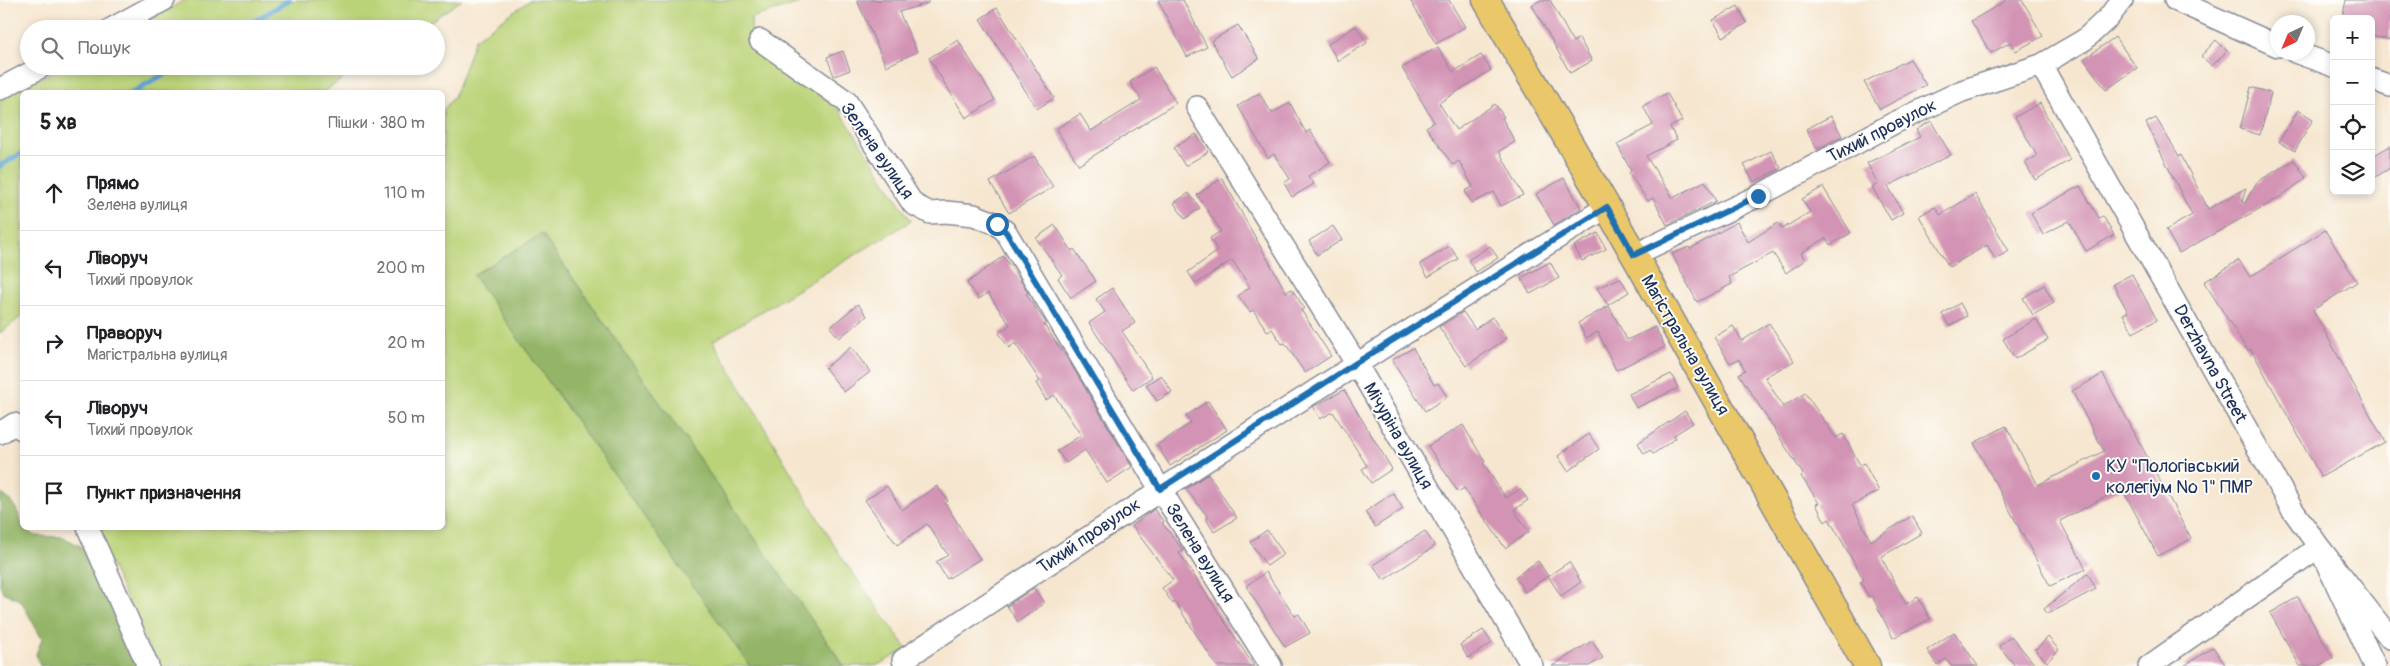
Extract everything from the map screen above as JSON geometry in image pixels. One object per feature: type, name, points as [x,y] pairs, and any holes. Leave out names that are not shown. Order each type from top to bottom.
[{"type":"main road","name":"Магістральна вулиця","points":[[1486,0],[1607,207],[1867,666]]},
{"type":"street","points":[[127,20],[164,0]]},
{"type":"street","name":"Тихий провулок","points":[[1634,255],[1758,196],[1894,123],[1962,91],[2041,64],[2084,40],[2108,18],[2122,0]]},
{"type":"street","points":[[2175,0],[2270,42]]},
{"type":"street","name":"Зелена вулиця","points":[[760,40],[846,101],[913,204],[930,213],[946,212],[974,215],[997,224],[1006,232],[1160,489],[1271,666]]},
{"type":"street","points":[[2315,59],[2330,65]]},
{"type":"street","name":"Derzhavna Street","points":[[2041,64],[2292,509],[2319,547],[2375,666]]},
{"type":"street","points":[[0,90],[27,75]]},
{"type":"street","points":[[2375,80],[2390,86]]},
{"type":"street","name":"Мічуріна вулиця","points":[[1197,107],[1356,363],[1532,666]]},
{"type":"street","name":"Тихий провулок","points":[[903,660],[1160,489],[1356,363],[1607,207]]},
{"type":"street","points":[[0,432],[14,424],[20,428]]},
{"type":"street","points":[[89,530],[148,666]]},
{"type":"street","points":[[2149,666],[2319,547],[2390,638]]},
{"type":"green space","points":[[185,0],[462,0],[432,20],[148,20]]},
{"type":"green space","points":[[530,0],[810,0],[751,18],[752,43],[838,108],[911,221],[713,341],[840,555],[907,649],[876,666],[844,666],[542,234],[473,275],[750,666],[157,666],[95,530],[445,530],[445,108],[454,97],[475,39]]},
{"type":"green space","points":[[46,75],[348,75],[326,90],[20,90],[20,318],[0,333],[0,100]]},
{"type":"green space","points":[[542,234],[844,666],[750,666],[473,275]]},
{"type":"green space","points":[[0,493],[15,508],[20,518],[20,530],[29,530],[35,536],[63,537],[86,549],[138,666],[40,666],[36,654],[42,639],[21,601],[3,592],[0,585]]},
{"type":"building","points":[[857,0],[928,0],[928,3],[899,12],[917,52],[886,66]]},
{"type":"building","points":[[1158,0],[1183,0],[1207,47],[1187,57]]},
{"type":"building","points":[[1410,0],[1449,0],[1465,27],[1436,44]]},
{"type":"building","points":[[1541,0],[1550,0],[1573,42],[1579,38],[1592,61],[1570,73],[1532,5]]},
{"type":"building","points":[[2007,0],[2022,0],[2043,36],[2016,51],[2011,42],[1991,53],[1971,21]]},
{"type":"building","points":[[2346,0],[2390,0],[2390,40],[2375,37],[2375,15],[2343,15]]},
{"type":"building","points":[[1738,6],[1747,23],[1723,37],[1713,20]]},
{"type":"building","points":[[997,8],[1054,98],[1037,109],[980,19]]},
{"type":"building","points":[[1238,25],[1259,59],[1232,76],[1211,41]]},
{"type":"building","points":[[1356,26],[1367,43],[1338,61],[1328,44]]},
{"type":"building","points":[[2115,37],[2137,68],[2106,90],[2084,59]]},
{"type":"building","points":[[958,40],[995,100],[966,118],[929,58]]},
{"type":"building","points":[[2216,40],[2227,51],[2212,66],[2201,56]]},
{"type":"building","points":[[1438,47],[1453,72],[1481,55],[1491,70],[1439,103],[1456,130],[1495,104],[1504,117],[1502,118],[1515,142],[1499,151],[1523,195],[1501,206],[1494,192],[1472,203],[1465,191],[1473,187],[1459,161],[1453,165],[1426,127],[1434,122],[1402,68]]},
{"type":"building","points":[[843,51],[850,70],[834,76],[827,57]]},
{"type":"building","points":[[1910,59],[1926,85],[1880,109],[1864,82]]},
{"type":"building","points":[[1154,67],[1176,103],[1079,165],[1056,129],[1080,114],[1091,131],[1141,100],[1130,82]]},
{"type":"building","points":[[2251,87],[2271,93],[2260,135],[2240,129]]},
{"type":"building","points":[[1259,93],[1272,113],[1290,103],[1306,133],[1310,130],[1330,162],[1308,176],[1314,184],[1292,197],[1284,183],[1290,179],[1274,154],[1268,158],[1238,106]]},
{"type":"building","points":[[1667,93],[1682,121],[1670,127],[1677,140],[1646,156],[1673,198],[1705,181],[1716,201],[1667,225],[1653,198],[1648,201],[1629,173],[1631,171],[1617,144],[1653,125],[1643,106]]},
{"type":"building","points":[[2040,103],[2070,160],[2035,180],[2025,163],[2037,156],[2015,117]]},
{"type":"building","points":[[2298,110],[2313,119],[2295,151],[2279,142]]},
{"type":"building","points":[[1831,116],[1842,136],[1817,149],[1806,129]]},
{"type":"building","points":[[2156,118],[2179,156],[2181,155],[2208,209],[2246,188],[2242,202],[2245,203],[2257,182],[2294,160],[2306,178],[2277,199],[2179,253],[2166,230],[2192,215],[2146,123]]},
{"type":"building","points":[[1931,121],[1951,155],[1888,186],[1903,213],[1891,220],[1872,187],[1878,184],[1867,163],[1920,137],[1916,130]]},
{"type":"building","points":[[1196,134],[1208,152],[1185,166],[1174,148]]},
{"type":"building","points":[[2390,146],[2390,168],[2375,177],[2375,155]]},
{"type":"building","points":[[1771,151],[1781,168],[1754,182],[1744,165]]},
{"type":"building","points":[[1034,156],[1053,187],[1009,213],[990,182]]},
{"type":"building","points":[[1222,178],[1286,292],[1292,289],[1304,308],[1301,310],[1331,356],[1305,373],[1285,343],[1282,344],[1272,329],[1268,332],[1253,310],[1250,312],[1238,296],[1250,287],[1232,260],[1196,284],[1188,272],[1218,251],[1210,238],[1221,231],[1197,195]]},
{"type":"building","points":[[1564,178],[1581,208],[1554,225],[1536,194]]},
{"type":"building","points":[[2080,186],[2099,218],[2103,216],[2114,235],[2086,251],[2069,221],[2043,235],[2031,213]]},
{"type":"building","points":[[1823,187],[1851,233],[1830,245],[1826,238],[1801,253],[1805,260],[1786,273],[1773,253],[1729,277],[1732,284],[1697,302],[1672,254],[1689,247],[1690,249],[1737,222],[1748,242],[1778,223],[1782,229],[1810,212],[1802,199]]},
{"type":"building","points":[[1189,193],[1200,208],[1185,219],[1174,203]]},
{"type":"building","points":[[1975,194],[2009,251],[1995,259],[1987,245],[1949,267],[1919,216],[1935,207],[1940,215]]},
{"type":"building","points":[[1055,225],[1072,251],[1074,249],[1096,281],[1071,298],[1058,278],[1062,275],[1036,238]]},
{"type":"building","points":[[1333,226],[1342,240],[1317,255],[1309,241]]},
{"type":"building","points":[[2325,230],[2357,282],[2313,310],[2385,442],[2321,477],[2251,349],[2248,351],[2204,282],[2239,260],[2250,277]]},
{"type":"building","points":[[1598,233],[1606,249],[1582,261],[1574,246]]},
{"type":"building","points":[[1450,246],[1458,259],[1428,277],[1420,264]]},
{"type":"building","points":[[1490,246],[1498,258],[1476,272],[1468,260]]},
{"type":"building","points":[[1003,256],[1019,278],[1028,293],[1026,294],[1046,323],[1044,325],[1069,361],[1132,467],[1107,483],[1085,450],[1066,463],[1057,451],[1081,435],[1054,395],[1046,400],[1036,383],[1040,381],[1015,343],[1009,348],[999,333],[1010,325],[988,293],[979,299],[967,283]]},
{"type":"building","points":[[1550,262],[1559,278],[1530,294],[1521,278]]},
{"type":"building","points":[[2132,274],[2157,320],[2133,333],[2123,314],[2128,312],[2113,284]]},
{"type":"building","points":[[1620,278],[1629,292],[1608,305],[1597,288]]},
{"type":"building","points":[[2044,285],[2054,303],[2033,315],[2023,298]]},
{"type":"building","points":[[1112,288],[1135,323],[1122,331],[1152,377],[1133,390],[1089,323],[1105,312],[1096,299]]},
{"type":"building","points":[[1960,303],[1967,316],[1949,326],[1942,314]]},
{"type":"building","points":[[858,304],[867,316],[839,338],[830,327]]},
{"type":"building","points":[[1609,306],[1627,340],[1655,327],[1665,347],[1616,370],[1598,332],[1586,338],[1578,323]]},
{"type":"building","points":[[1463,312],[1475,329],[1492,317],[1507,338],[1466,366],[1439,327]]},
{"type":"building","points":[[2036,319],[2048,340],[2015,359],[2003,339]]},
{"type":"building","points":[[1769,323],[1794,361],[1765,377],[1783,407],[1805,393],[1836,438],[1843,434],[1860,465],[1864,463],[1879,491],[1852,505],[1871,541],[1912,516],[1922,533],[1881,557],[1906,604],[1918,597],[1930,619],[1893,638],[1872,596],[1869,597],[1860,582],[1864,580],[1829,519],[1825,522],[1816,504],[1819,503],[1801,476],[1803,474],[1739,374],[1745,370],[1739,359],[1730,363],[1714,337],[1733,326],[1742,341]]},
{"type":"building","points":[[851,347],[870,372],[844,392],[825,368]]},
{"type":"building","points":[[1413,348],[1434,385],[1438,383],[1447,397],[1425,411],[1392,360]]},
{"type":"building","points":[[1671,374],[1678,388],[1636,408],[1629,394]]},
{"type":"building","points":[[2103,374],[2191,539],[2158,556],[2122,488],[2060,521],[2086,569],[2050,586],[1974,443],[2006,426],[2038,485],[2104,451],[2072,391]]},
{"type":"building","points":[[1161,375],[1172,392],[1157,401],[1146,385]]},
{"type":"building","points":[[1344,390],[1392,469],[1371,483],[1362,469],[1367,466],[1333,412],[1320,419],[1313,407]]},
{"type":"building","points":[[1208,401],[1227,430],[1170,466],[1157,445],[1191,423],[1186,416]]},
{"type":"building","points":[[1685,411],[1693,423],[1674,435],[1676,438],[1653,454],[1650,450],[1644,454],[1638,443]]},
{"type":"building","points":[[1463,425],[1485,462],[1483,463],[1506,498],[1520,489],[1528,500],[1514,510],[1529,532],[1505,548],[1464,488],[1458,492],[1428,446]]},
{"type":"building","points":[[1589,434],[1599,449],[1568,471],[1558,456]]},
{"type":"building","points":[[1208,474],[1237,518],[1214,532],[1206,519],[1208,517],[1186,489]]},
{"type":"building","points":[[887,486],[902,510],[937,486],[948,501],[945,503],[980,559],[947,579],[936,562],[948,555],[927,524],[897,545],[865,500]]},
{"type":"building","points":[[1393,493],[1403,509],[1375,527],[1365,512]]},
{"type":"building","points":[[1154,509],[1164,522],[1162,523],[1183,550],[1179,553],[1254,666],[1217,666],[1175,602],[1173,604],[1162,588],[1173,580],[1132,526]]},
{"type":"building","points":[[1267,530],[1284,554],[1267,566],[1250,542]]},
{"type":"building","points":[[1425,531],[1435,546],[1384,580],[1373,565]]},
{"type":"building","points":[[1538,561],[1548,576],[1525,592],[1515,577]]},
{"type":"building","points":[[1569,562],[1581,582],[1561,596],[1548,576]]},
{"type":"building","points":[[1266,572],[1295,616],[1299,614],[1310,633],[1285,647],[1246,586]]},
{"type":"building","points":[[2088,573],[2096,589],[2048,614],[2044,609]]},
{"type":"building","points":[[1034,588],[1044,603],[1018,622],[1007,606]]},
{"type":"building","points":[[2298,597],[2333,658],[2318,666],[2300,666],[2270,613]]},
{"type":"building","points":[[1483,630],[1492,643],[1468,658],[1460,645]]},
{"type":"building","points":[[1954,632],[1978,666],[1951,666],[1946,659],[1937,665],[1927,650]]},
{"type":"building","points":[[2011,636],[2036,666],[2015,666],[1999,646]]},
{"type":"building","points":[[2048,637],[2059,650],[2047,662],[2035,650]]},
{"type":"building","points":[[1592,641],[1603,658],[1589,666],[1552,666]]},
{"type":"building","points":[[2213,647],[2226,666],[2184,666]]},
{"type":"waterway","points":[[256,20],[289,0]]},
{"type":"waterway","points":[[137,90],[163,75]]},
{"type":"waterway","points":[[0,166],[20,154]]},
{"type":"place","name":"КУ \"Пологівський колегіум № 1\" ПМР","points":[[2096,476]]},
{"type":"route","points":[[997,224],[1006,232],[1160,489],[1356,363],[1607,207],[1634,255],[1758,196]]}]
